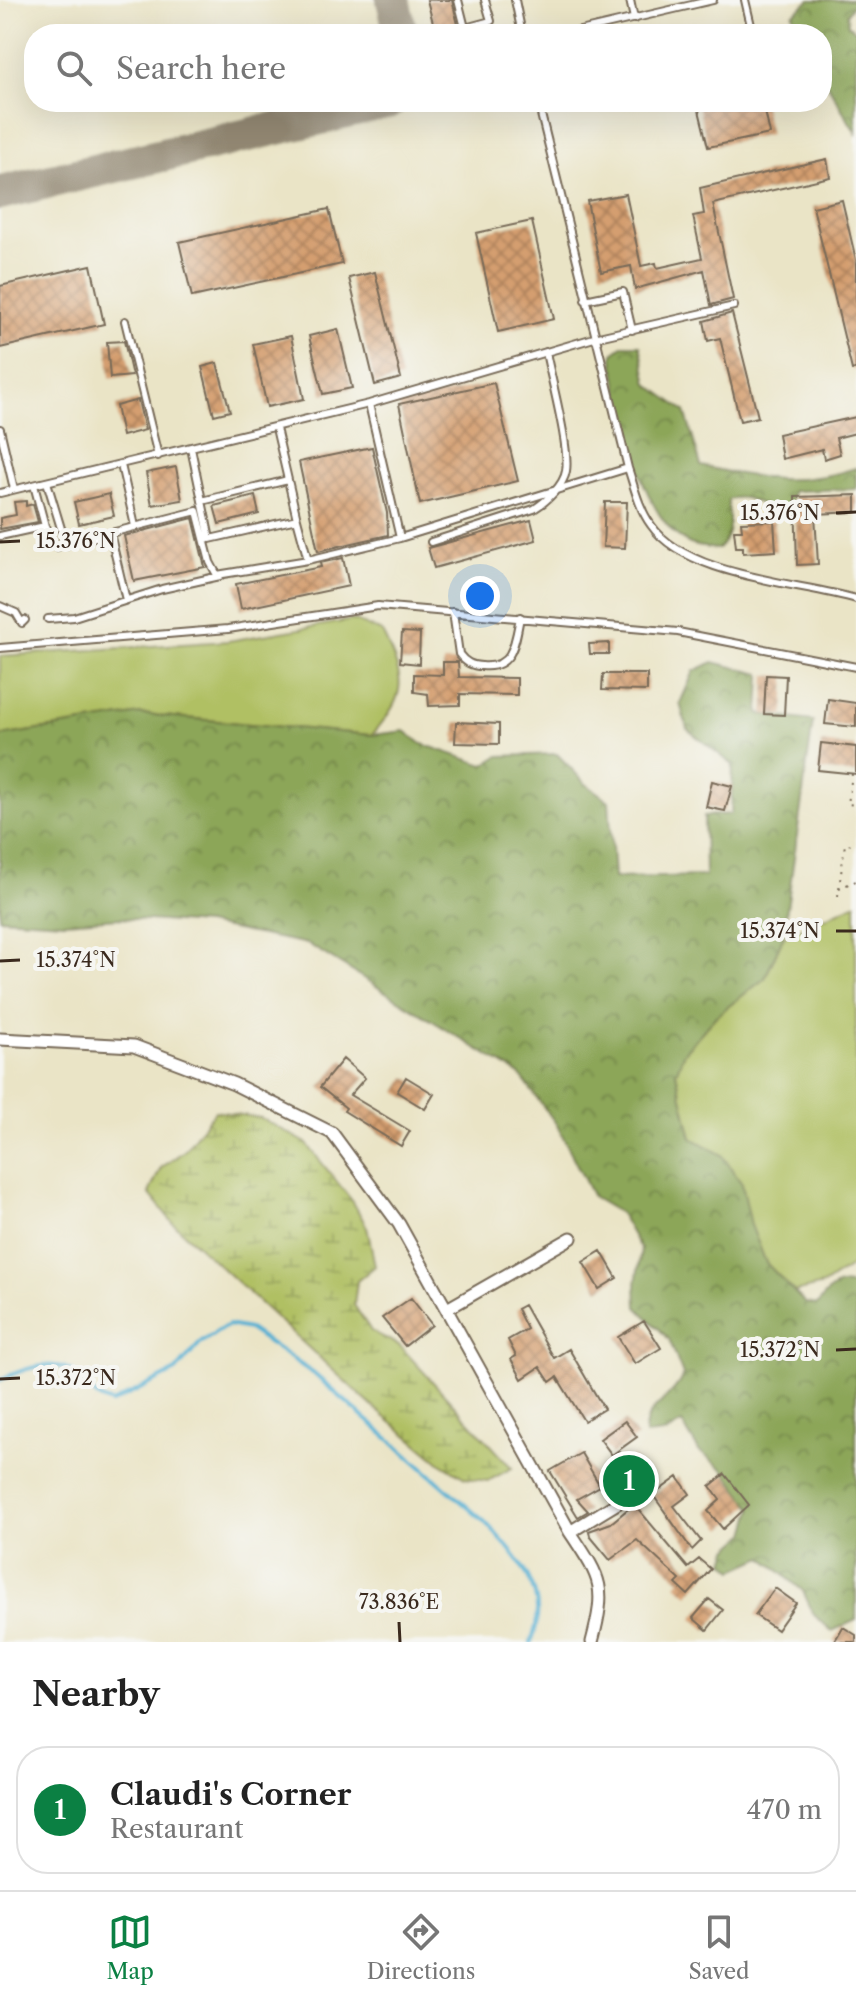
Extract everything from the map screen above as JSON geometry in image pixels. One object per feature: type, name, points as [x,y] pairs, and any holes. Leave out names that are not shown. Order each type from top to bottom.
[{"type":"street","points":[[0,1039],[134,1046],[234,1084],[332,1133],[399,1224],[570,1532],[600,1577],[601,1608],[592,1642]]},
{"type":"street","points":[[447,1309],[571,1238]]},
{"type":"street","points":[[570,1532],[647,1485]]},
{"type":"lane","points":[[458,0],[464,24]]},
{"type":"lane","points":[[480,24],[491,21],[485,0]]},
{"type":"lane","points":[[515,0],[520,24]]},
{"type":"lane","points":[[630,0],[634,19]]},
{"type":"lane","points":[[612,24],[713,0]]},
{"type":"lane","points":[[745,0],[751,24]]},
{"type":"lane","points":[[540,112],[628,468],[651,526],[692,558],[738,574],[810,586],[856,599]]},
{"type":"lane","points":[[585,300],[623,292],[632,330]]},
{"type":"lane","points":[[0,493],[276,428],[594,338],[734,306]]},
{"type":"lane","points":[[125,321],[158,456]]},
{"type":"lane","points":[[431,542],[523,514],[544,503],[567,468],[546,352]]},
{"type":"lane","points":[[369,404],[400,538]]},
{"type":"lane","points":[[276,428],[308,560]]},
{"type":"lane","points":[[0,429],[14,489]]},
{"type":"lane","points":[[191,448],[210,539],[297,519]]},
{"type":"lane","points":[[121,465],[135,526]]},
{"type":"lane","points":[[48,619],[74,617],[126,600],[223,576],[400,538],[628,468]]},
{"type":"lane","points":[[202,501],[288,480]]},
{"type":"lane","points":[[47,482],[66,545]]},
{"type":"lane","points":[[34,485],[53,546],[197,511],[213,572],[223,576]]},
{"type":"lane","points":[[0,536],[45,526]]},
{"type":"lane","points":[[110,533],[126,600]]},
{"type":"lane","points":[[0,606],[16,613],[22,623],[25,620]]},
{"type":"lane","points":[[0,648],[228,629],[378,606],[678,632],[856,667]]},
{"type":"lane","points":[[453,612],[459,654],[475,666],[497,667],[504,664],[515,646],[520,617]]},
{"type":"path","points":[[852,774],[848,804],[856,805]]},
{"type":"path","points":[[838,896],[845,844],[856,845]]},
{"type":"path","points":[[839,888],[856,881]]},
{"type":"green space","points":[[810,0],[856,0],[847,14],[848,25],[856,31],[856,133],[832,92],[832,24],[798,24],[793,14]]},
{"type":"green space","points":[[624,345],[640,345],[648,384],[685,411],[701,466],[778,479],[816,478],[856,468],[856,489],[793,491],[789,506],[782,511],[748,499],[728,500],[728,532],[718,549],[688,543],[671,530],[657,511],[636,460],[621,406],[613,360],[613,353]]},
{"type":"green space","points":[[353,620],[382,632],[399,674],[400,685],[392,708],[372,735],[141,714],[0,736],[0,656],[228,641]]},
{"type":"green space","points":[[713,662],[761,674],[759,714],[813,721],[783,937],[765,978],[716,1016],[684,1052],[676,1073],[692,1138],[722,1155],[742,1184],[751,1225],[766,1263],[805,1303],[817,1305],[838,1285],[856,1287],[856,1620],[832,1631],[814,1615],[803,1591],[763,1557],[734,1570],[725,1562],[729,1549],[746,1534],[753,1509],[724,1470],[699,1451],[682,1423],[665,1433],[645,1435],[649,1416],[683,1375],[669,1339],[637,1307],[636,1284],[641,1250],[620,1213],[593,1197],[557,1125],[520,1075],[308,944],[205,924],[119,918],[64,922],[0,918],[0,736],[141,714],[372,735],[405,731],[422,744],[484,765],[499,756],[557,754],[586,784],[609,801],[614,878],[705,876],[704,816],[731,814],[733,765],[687,729],[680,703],[694,671]]},
{"type":"green space","points":[[856,903],[856,1263],[823,1285],[794,1292],[766,1263],[722,1155],[692,1139],[676,1073],[684,1052],[716,1016],[765,978],[783,937]]},
{"type":"green space","points":[[215,1111],[261,1118],[306,1143],[353,1202],[367,1227],[375,1266],[357,1281],[354,1305],[371,1331],[399,1345],[512,1468],[488,1481],[465,1478],[441,1463],[373,1407],[173,1223],[149,1193],[161,1168],[184,1151]]},
{"type":"building","points":[[427,0],[452,0],[458,24],[433,24]]},
{"type":"building","points":[[699,112],[765,112],[770,134],[708,147]]},
{"type":"building","points":[[827,159],[830,177],[713,204],[733,299],[711,305],[704,270],[635,289],[631,266],[601,272],[587,201],[626,194],[641,266],[656,263],[657,268],[702,258],[693,216],[704,214],[700,188]]},
{"type":"building","points":[[842,200],[856,260],[856,369],[852,370],[813,207]]},
{"type":"building","points":[[329,209],[342,264],[192,297],[179,242]]},
{"type":"building","points":[[532,221],[554,319],[498,332],[476,233]]},
{"type":"building","points":[[91,265],[104,324],[0,348],[0,286]]},
{"type":"building","points":[[375,272],[401,378],[375,385],[349,278]]},
{"type":"building","points":[[732,313],[758,417],[740,421],[720,338],[708,341],[704,321]]},
{"type":"building","points":[[338,329],[352,388],[323,394],[309,336]]},
{"type":"building","points":[[291,336],[304,399],[267,407],[253,344]]},
{"type":"building","points":[[124,341],[132,376],[110,378],[107,342]]},
{"type":"building","points":[[217,363],[230,411],[214,415],[202,367]]},
{"type":"building","points":[[494,383],[518,481],[420,504],[399,404]]},
{"type":"building","points":[[138,400],[145,430],[122,436],[116,406]]},
{"type":"building","points":[[856,417],[856,433],[836,438],[840,454],[824,459],[822,449],[782,459],[778,434]]},
{"type":"building","points":[[372,447],[387,513],[388,535],[318,551],[299,462]]},
{"type":"building","points":[[176,467],[182,500],[152,505],[146,473]]},
{"type":"building","points":[[109,494],[114,516],[79,524],[74,502]]},
{"type":"building","points":[[856,495],[856,512],[815,514],[818,564],[797,565],[795,497]]},
{"type":"building","points":[[255,496],[259,514],[219,524],[214,506]]},
{"type":"building","points":[[26,501],[26,506],[33,504],[38,522],[0,529],[0,518],[16,515],[14,502]]},
{"type":"building","points":[[605,502],[627,502],[625,548],[603,547]]},
{"type":"building","points":[[193,518],[205,567],[134,581],[124,536]]},
{"type":"building","points":[[531,520],[536,540],[434,568],[428,548]]},
{"type":"building","points":[[774,521],[776,551],[743,553],[743,547],[736,547],[734,530],[742,530],[741,522]]},
{"type":"building","points":[[343,558],[349,586],[241,609],[236,584],[321,567],[320,563]]},
{"type":"building","points":[[402,632],[420,633],[419,664],[400,662]]},
{"type":"building","points":[[609,643],[609,654],[590,654],[589,644]]},
{"type":"building","points":[[443,662],[458,662],[459,677],[517,678],[517,695],[460,694],[460,705],[429,706],[428,694],[414,692],[414,674],[443,675]]},
{"type":"building","points":[[603,674],[647,674],[647,691],[602,690]]},
{"type":"building","points":[[766,675],[786,676],[784,715],[764,714]]},
{"type":"building","points":[[828,699],[856,703],[856,727],[825,724]]},
{"type":"building","points":[[456,722],[499,724],[499,744],[455,743]]},
{"type":"building","points":[[821,743],[856,747],[856,774],[818,770]]},
{"type":"building","points":[[712,781],[732,786],[725,811],[706,807]]},
{"type":"building","points":[[343,1059],[365,1078],[350,1095],[410,1131],[401,1146],[344,1111],[346,1108],[320,1087]]},
{"type":"building","points":[[406,1077],[434,1094],[425,1109],[397,1092]]},
{"type":"building","points":[[601,1251],[617,1278],[599,1289],[583,1262]]},
{"type":"building","points":[[411,1298],[432,1325],[405,1346],[382,1318]]},
{"type":"building","points":[[524,1305],[554,1358],[569,1349],[604,1409],[584,1421],[557,1377],[550,1382],[540,1367],[522,1379],[511,1359],[516,1356],[508,1340],[527,1329],[517,1309]]},
{"type":"building","points":[[644,1321],[661,1348],[635,1364],[618,1337]]},
{"type":"building","points":[[625,1421],[637,1437],[612,1455],[600,1439]]},
{"type":"building","points":[[581,1453],[600,1486],[577,1499],[588,1511],[578,1517],[550,1471]]},
{"type":"building","points":[[634,1458],[645,1477],[618,1491],[612,1481],[618,1459]]},
{"type":"building","points":[[725,1474],[749,1505],[723,1529],[708,1511],[720,1500],[710,1486]]},
{"type":"building","points":[[678,1477],[690,1494],[674,1506],[701,1541],[692,1550],[653,1495]]},
{"type":"building","points":[[634,1504],[688,1568],[699,1559],[711,1569],[688,1595],[676,1584],[680,1580],[637,1540],[610,1560],[590,1536],[589,1531],[611,1523]]},
{"type":"building","points":[[775,1588],[796,1603],[777,1630],[755,1615]]},
{"type":"building","points":[[709,1599],[723,1610],[707,1630],[693,1618]]},
{"type":"building","points":[[843,1627],[856,1635],[856,1642],[834,1642]]},
{"type":"waterway","points":[[0,1380],[40,1366],[60,1367],[79,1376],[96,1395],[112,1403],[176,1371],[200,1343],[228,1325],[249,1329],[314,1374],[497,1535],[519,1562],[534,1591],[537,1607],[531,1642]]},
{"type":"taxiway","points":[[393,0],[399,24]]},
{"type":"taxiway","points":[[0,193],[346,112]]},
{"type":"place","name":"Claudi's Corner","points":[[629,1481]]}]
